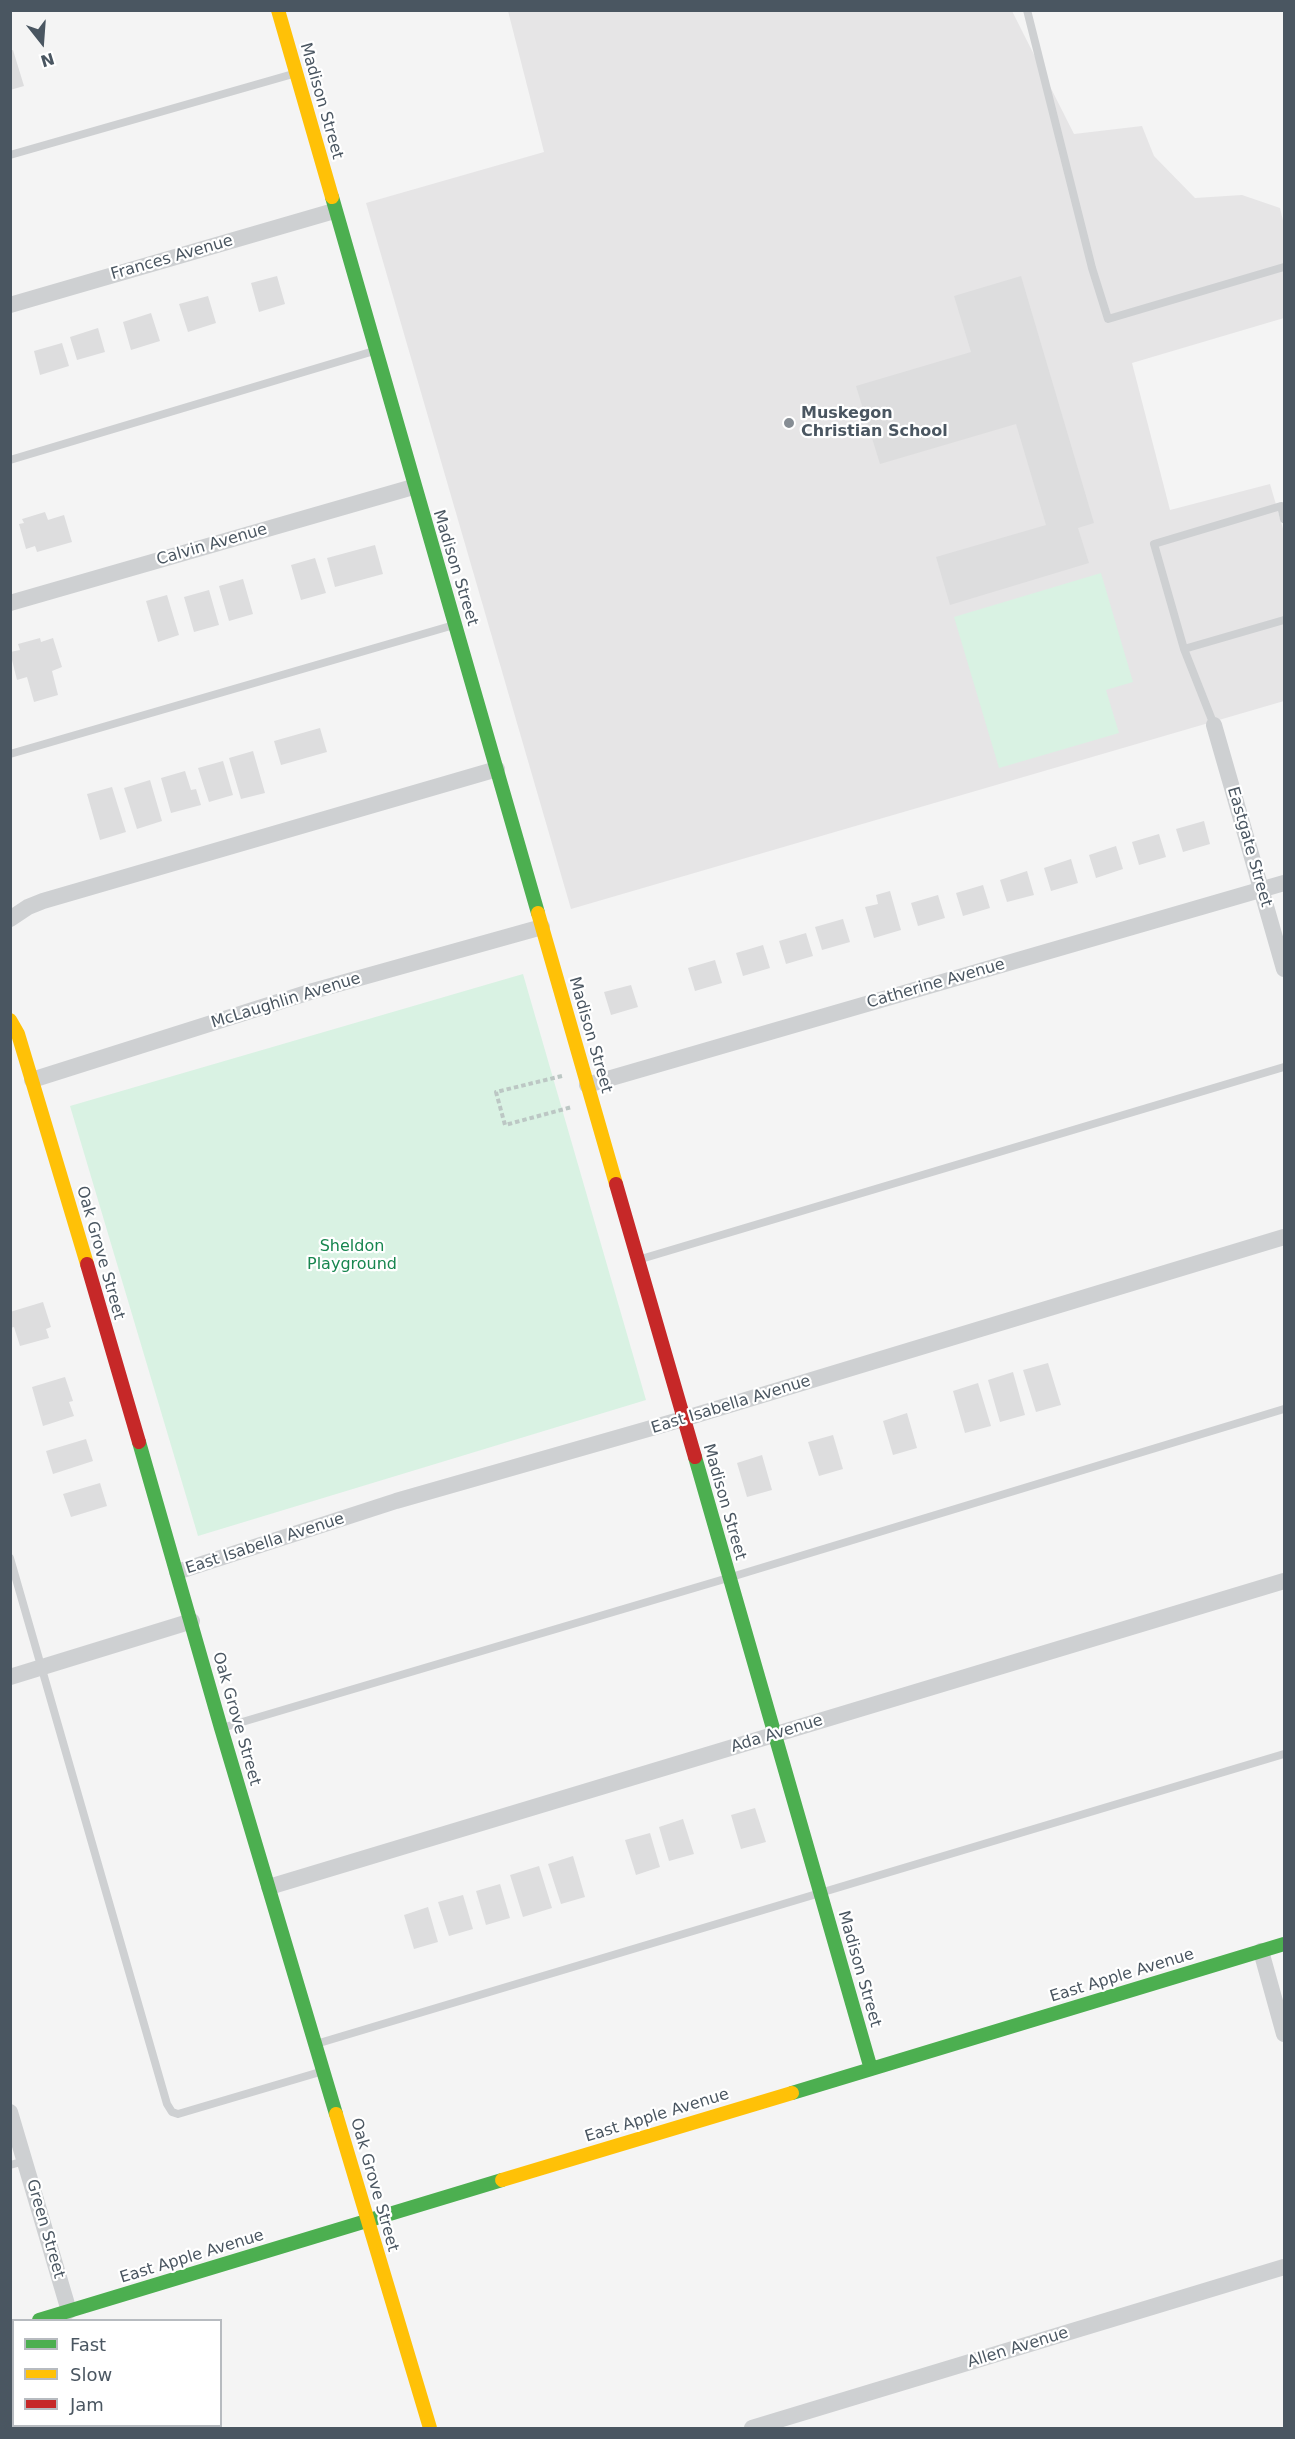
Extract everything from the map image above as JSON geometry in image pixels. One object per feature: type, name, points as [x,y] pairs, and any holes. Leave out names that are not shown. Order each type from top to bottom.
[{"type":"street","name":"Madison Street","points":[[278,10],[413,487],[497,769],[871,2069]]},
{"type":"street","name":"Frances Avenue","points":[[10,305],[334,211]]},
{"type":"street","name":"Calvin Avenue","points":[[10,603],[413,487]]},
{"type":"street","name":"Eastgate Street","points":[[1214,725],[1284,969]]},
{"type":"street","points":[[10,919],[28,907],[43,901],[497,769]]},
{"type":"street","name":"Catherine Avenue","points":[[590,1093],[1284,884]]},
{"type":"street","name":"McLaughlin Avenue","points":[[32,1080],[313,991],[542,927]]},
{"type":"street","name":"Oak Grove Street","points":[[10,1020],[18,1034],[32,1080],[192,1622],[221,1728],[430,2428]]},
{"type":"street","name":"East Isabella Avenue","points":[[177,1572],[396,1501],[683,1419],[1284,1237]]},
{"type":"street","name":"Ada Avenue","points":[[269,1887],[1284,1581]]},
{"type":"street","points":[[10,1677],[192,1622]]},
{"type":"street","name":"East Apple Avenue","points":[[42,2319],[1284,1944]]},
{"type":"street","points":[[1261,1952],[1284,2034]]},
{"type":"street","name":"Green Street","points":[[10,2112],[18,2163],[69,2311]]},
{"type":"street","name":"Allen Avenue","points":[[752,2428],[1284,2267]]},
{"type":"lane","points":[[1027,10],[1092,268],[1108,319],[1284,267]]},
{"type":"lane","points":[[10,155],[297,73]]},
{"type":"lane","points":[[10,460],[374,351]]},
{"type":"lane","points":[[1214,725],[1184,649],[1154,544],[1281,506],[1284,519]]},
{"type":"lane","points":[[1184,649],[1284,620]]},
{"type":"lane","points":[[10,754],[454,624]]},
{"type":"lane","points":[[638,1260],[1284,1067]]},
{"type":"lane","points":[[221,1728],[728,1578],[1284,1408]]},
{"type":"lane","points":[[10,1558],[172,2112],[178,2114],[324,2071]]},
{"type":"lane","points":[[315,2044],[1284,1754]]},
{"type":"path","points":[[569,1074],[496,1092],[505,1125],[590,1093]]},
{"type":"shaded area","name":"Muskegon Christian School","points":[[508,11],[1012,11],[1074,134],[1142,126],[1154,156],[1195,198],[1242,195],[1280,208],[1284,225],[1284,318],[1132,363],[1170,510],[1270,484],[1284,532],[1284,701],[571,909],[366,203],[544,152]]},
{"type":"green space","points":[[1101,573],[1133,682],[1106,690],[1119,733],[999,768],[954,617]]},
{"type":"green space","name":"Sheldon Playground","points":[[523,974],[646,1400],[198,1536],[70,1106]]},
{"type":"building","points":[[13,50],[24,86],[10,90],[10,51]]},
{"type":"building","points":[[277,276],[285,304],[259,312],[251,283]]},
{"type":"building","name":"Muskegon Christian School","points":[[1021,276],[1094,523],[1078,528],[1089,563],[950,605],[936,557],[1046,525],[1016,424],[880,464],[856,386],[971,352],[954,296]]},
{"type":"building","points":[[208,296],[216,323],[188,332],[179,304]]},
{"type":"building","points":[[151,313],[160,341],[131,350],[123,322]]},
{"type":"building","points":[[98,328],[105,352],[77,360],[70,337]]},
{"type":"building","points":[[62,343],[69,366],[40,375],[34,351]]},
{"type":"building","points":[[45,512],[48,520],[64,515],[72,542],[37,552],[35,546],[26,549],[19,524],[24,523],[22,519]]},
{"type":"building","points":[[375,545],[383,574],[335,587],[327,558]]},
{"type":"building","points":[[315,558],[326,593],[301,600],[291,565]]},
{"type":"building","points":[[243,579],[253,614],[229,621],[219,586]]},
{"type":"building","points":[[209,590],[219,625],[194,632],[184,597]]},
{"type":"building","points":[[167,595],[179,635],[158,642],[146,601]]},
{"type":"building","points":[[40,638],[41,642],[53,638],[62,667],[52,671],[58,695],[34,702],[27,677],[17,680],[10,652],[20,650],[18,644]]},
{"type":"building","points":[[320,728],[327,752],[281,765],[274,741]]},
{"type":"building","points":[[253,751],[265,793],[241,799],[229,758]]},
{"type":"building","points":[[223,761],[233,795],[209,802],[198,768]]},
{"type":"building","points":[[185,771],[191,790],[196,789],[201,805],[171,813],[161,778]]},
{"type":"building","points":[[150,780],[162,821],[137,829],[124,788]]},
{"type":"building","points":[[112,787],[126,832],[100,840],[87,794]]},
{"type":"building","points":[[1204,821],[1210,844],[1183,852],[1176,829]]},
{"type":"building","points":[[1159,834],[1166,857],[1139,865],[1132,842]]},
{"type":"building","points":[[1116,846],[1123,869],[1096,878],[1089,855]]},
{"type":"building","points":[[1071,859],[1078,883],[1051,891],[1044,868]]},
{"type":"building","points":[[1027,871],[1034,895],[1007,902],[1000,880]]},
{"type":"building","points":[[983,885],[990,908],[963,916],[956,893]]},
{"type":"building","points":[[890,891],[901,930],[874,938],[865,907],[878,904],[876,895]]},
{"type":"building","points":[[938,895],[945,918],[918,926],[911,903]]},
{"type":"building","points":[[843,919],[850,942],[822,950],[815,927]]},
{"type":"building","points":[[806,933],[813,956],[786,964],[779,941]]},
{"type":"building","points":[[763,945],[770,968],[743,976],[736,953]]},
{"type":"building","points":[[715,960],[722,983],[695,991],[688,968]]},
{"type":"building","points":[[631,985],[638,1007],[611,1015],[604,992]]},
{"type":"building","points":[[43,1302],[51,1327],[46,1329],[49,1338],[20,1346],[14,1327],[10,1328],[10,1312]]},
{"type":"building","points":[[1048,1363],[1061,1405],[1036,1412],[1023,1370]]},
{"type":"building","points":[[1013,1372],[1025,1415],[1000,1422],[988,1380]]},
{"type":"building","points":[[65,1377],[73,1401],[69,1402],[74,1416],[43,1426],[32,1387]]},
{"type":"building","points":[[978,1383],[991,1426],[965,1433],[953,1391]]},
{"type":"building","points":[[907,1413],[917,1448],[893,1455],[883,1421]]},
{"type":"building","points":[[833,1435],[843,1469],[819,1476],[808,1442]]},
{"type":"building","points":[[86,1439],[93,1461],[53,1474],[46,1451]]},
{"type":"building","points":[[762,1455],[772,1490],[747,1497],[737,1463]]},
{"type":"building","points":[[100,1483],[107,1506],[71,1517],[63,1494]]},
{"type":"building","points":[[755,1808],[766,1842],[741,1849],[731,1815]]},
{"type":"building","points":[[683,1819],[694,1854],[669,1861],[659,1827]]},
{"type":"building","points":[[650,1833],[660,1867],[636,1875],[625,1840]]},
{"type":"building","points":[[573,1856],[585,1897],[561,1904],[548,1864]]},
{"type":"building","points":[[539,1866],[552,1908],[523,1917],[510,1875]]},
{"type":"building","points":[[500,1884],[510,1918],[486,1925],[476,1891]]},
{"type":"building","points":[[463,1895],[473,1929],[449,1936],[438,1902]]},
{"type":"building","points":[[428,1907],[438,1942],[414,1949],[404,1915]]},
{"type":"traffic: fast","points":[[332,197],[538,913]]},
{"type":"traffic: fast","points":[[139,1442],[336,2114]]},
{"type":"traffic: fast","points":[[695,1457],[871,2069]]},
{"type":"traffic: fast","points":[[792,2093],[1284,1944]]},
{"type":"traffic: fast","points":[[42,2319],[502,2180]]},
{"type":"traffic: slow","points":[[278,10],[332,197]]},
{"type":"traffic: slow","points":[[538,913],[616,1184]]},
{"type":"traffic: slow","points":[[10,1020],[18,1034],[87,1264]]},
{"type":"traffic: slow","points":[[502,2180],[792,2093]]},
{"type":"traffic: slow","points":[[336,2114],[430,2428]]},
{"type":"traffic: jam","points":[[616,1184],[695,1457]]},
{"type":"traffic: jam","points":[[87,1264],[139,1442]]},
{"type":"place","name":"Muskegon Christian School","points":[[789,423]]}]
